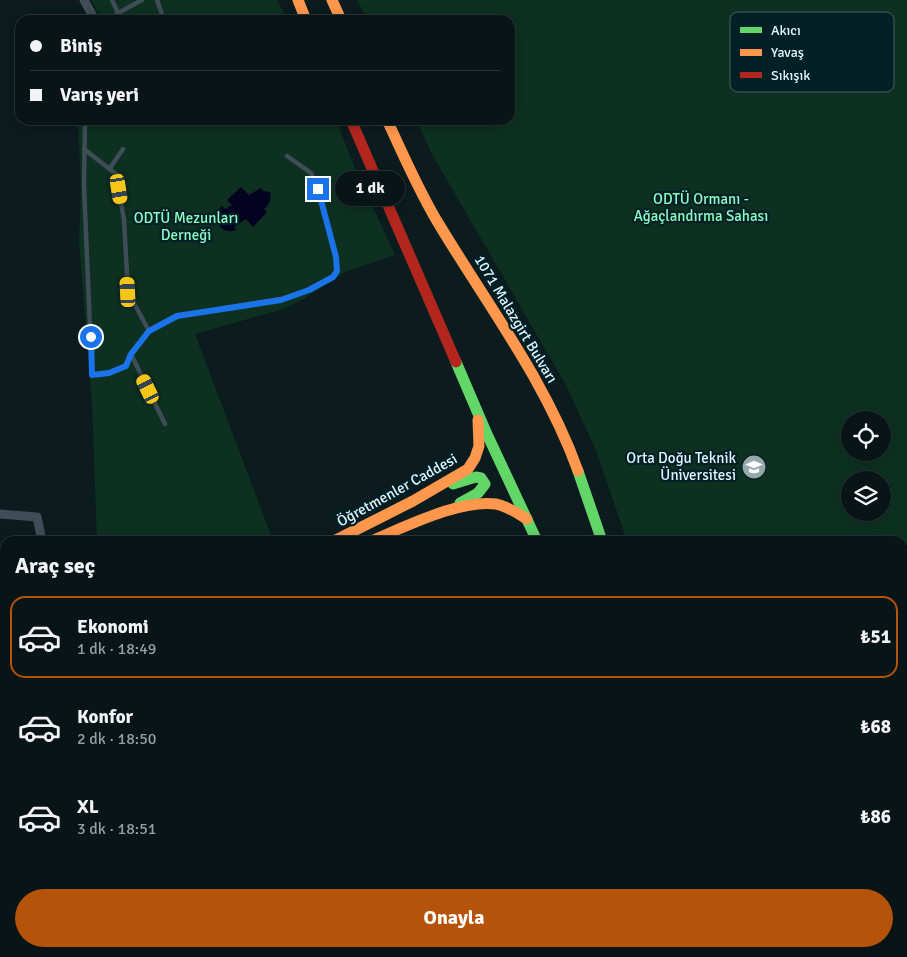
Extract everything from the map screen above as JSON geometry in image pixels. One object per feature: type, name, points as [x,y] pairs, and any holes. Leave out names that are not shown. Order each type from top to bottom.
[{"type":"main road","points":[[298,0],[304,15]]},
{"type":"main road","points":[[332,0],[339,15]]},
{"type":"main road","points":[[353,125],[475,405],[535,536]]},
{"type":"main road","name":"1071 Malazgirt Bulvarı","points":[[389,125],[425,201],[516,344],[544,393],[587,492],[600,536]]},
{"type":"main road","name":"Öğretmenler Caddesi","points":[[344,536],[459,475],[475,461],[479,451],[480,433],[475,405]]},
{"type":"main road","points":[[424,495],[476,477],[481,478],[486,484],[480,492],[435,516]]},
{"type":"main road","points":[[385,536],[435,516],[479,503],[495,503],[507,507],[527,519]]},
{"type":"street","points":[[84,0],[92,15]]},
{"type":"street","points":[[0,514],[38,517],[41,536]]},
{"type":"lane","points":[[112,0],[118,13]]},
{"type":"lane","points":[[116,15],[142,0]]},
{"type":"lane","points":[[157,0],[162,15]]},
{"type":"lane","points":[[85,125],[84,186],[92,375],[109,373],[126,366],[131,354],[149,331],[177,316],[281,300],[309,290],[333,277],[337,271],[336,257],[318,189],[311,173],[287,156]]},
{"type":"lane","points":[[84,149],[116,174],[124,220],[128,292],[149,331]]},
{"type":"lane","points":[[110,168],[123,149]]},
{"type":"lane","points":[[131,354],[164,424]]},
{"type":"green space","points":[[91,0],[277,0],[285,15],[99,15]]},
{"type":"green space","name":"ODTÜ Ormanı - Ağaçlandırma Sahası","points":[[357,0],[907,0],[907,536],[625,536],[597,453],[567,387],[432,154],[418,125],[515,125],[515,15],[364,15]]},
{"type":"green space","name":"ODTÜ Mezunları Derneği","points":[[78,125],[338,125],[354,166],[395,255],[345,272],[302,300],[280,310],[195,334],[271,536],[97,536],[92,404],[79,242],[81,189]]},
{"type":"shaded area","points":[[241,187],[249,195],[261,188],[263,191],[270,192],[270,201],[264,209],[267,212],[253,227],[246,219],[234,227],[236,230],[226,230],[219,225],[217,216],[222,206],[225,209],[232,205],[227,200]]},
{"type":"traffic: fast","points":[[456,362],[535,536]]},
{"type":"traffic: fast","points":[[578,471],[600,536]]},
{"type":"traffic: fast","points":[[453,484],[476,477],[481,478],[485,484],[478,493],[460,503]]},
{"type":"traffic: slow","points":[[298,0],[304,15]]},
{"type":"traffic: slow","points":[[332,0],[339,15]]},
{"type":"traffic: slow","points":[[389,125],[432,213],[515,346],[550,407],[578,471]]},
{"type":"traffic: slow","points":[[344,536],[413,501],[468,469],[475,458],[479,446],[478,420]]},
{"type":"traffic: slow","points":[[383,536],[433,515],[466,506],[482,504],[500,505],[527,519]]},
{"type":"traffic: jam","points":[[353,125],[456,362]]},
{"type":"place","name":"Orta Doğu Teknik Üniversitesi","points":[[754,467]]},
{"type":"route","points":[[91,337],[92,375],[109,373],[126,366],[131,354],[149,331],[177,316],[281,300],[309,290],[333,277],[337,271],[336,257],[318,189]]}]
